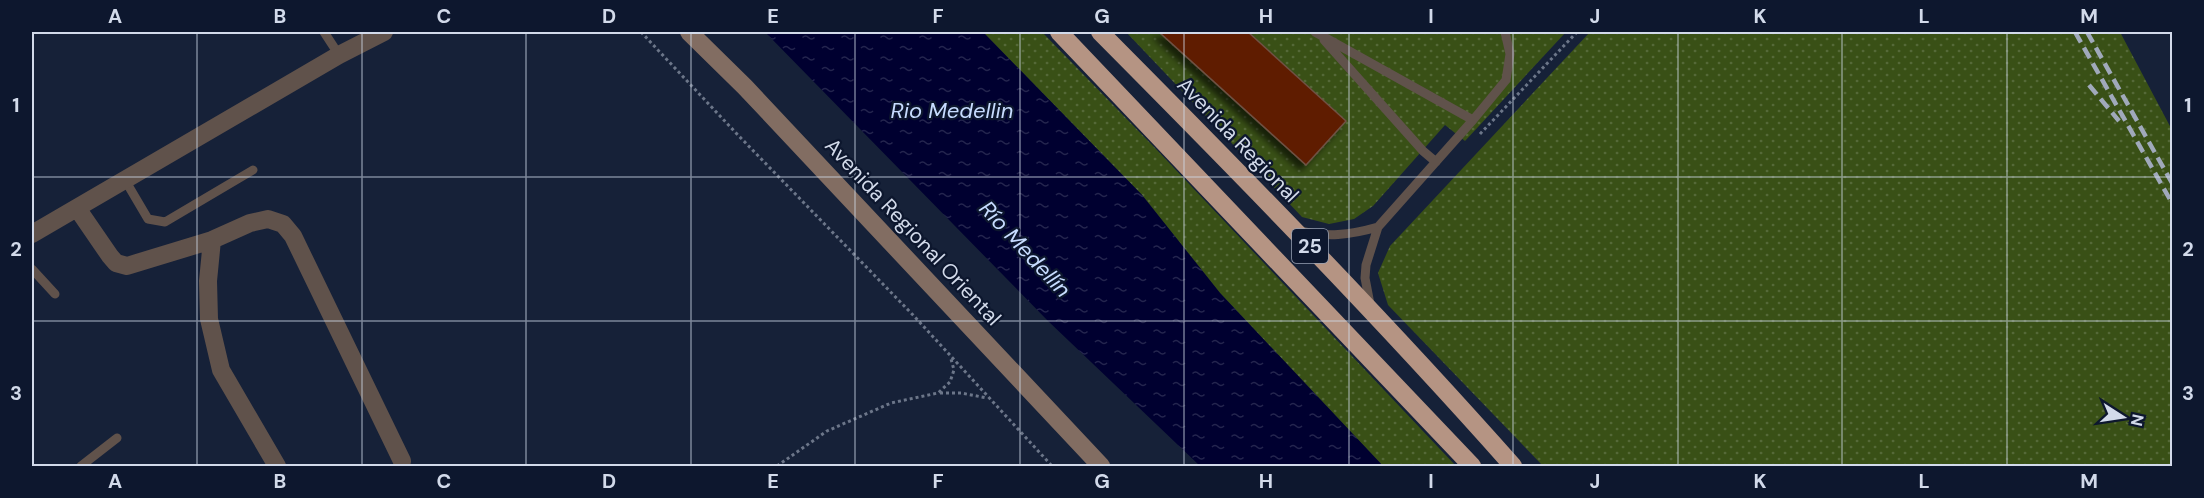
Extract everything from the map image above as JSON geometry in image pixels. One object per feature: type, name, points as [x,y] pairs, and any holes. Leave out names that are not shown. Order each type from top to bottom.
[{"type":"highway","name":"25","points":[[1059,32],[1472,466]]},
{"type":"highway","name":"Avenida Regional","points":[[1100,32],[1294,229],[1426,368],[1513,466]]},
{"type":"main road","name":"Avenida Regional Oriental","points":[[689,32],[777,121],[1101,466]]},
{"type":"street","points":[[32,234],[339,55],[384,32]]},
{"type":"street","points":[[77,208],[116,263],[127,266],[212,240],[250,223],[267,219],[283,224],[294,236],[402,461]]},
{"type":"street","points":[[212,240],[208,280],[209,319],[221,370],[277,466]]},
{"type":"lane","points":[[324,32],[339,55]]},
{"type":"lane","points":[[1372,311],[1365,278],[1366,265],[1378,227],[1506,80],[1510,54],[1505,32]]},
{"type":"lane","points":[[1317,33],[1473,120]]},
{"type":"lane","points":[[1317,33],[1423,151],[1436,162]]},
{"type":"lane","points":[[126,180],[148,219],[165,222],[253,170]]},
{"type":"lane","points":[[1294,229],[1334,236],[1355,234],[1378,227]]},
{"type":"lane","points":[[32,269],[55,294]]},
{"type":"lane","points":[[81,466],[117,438]]},
{"type":"path","points":[[641,32],[1052,466]]},
{"type":"path","points":[[1478,136],[1577,32]]},
{"type":"path","points":[[938,393],[950,382],[954,370],[951,357]]},
{"type":"path","points":[[777,466],[827,431],[891,404],[938,393],[961,393],[988,398]]},
{"type":"green space","points":[[983,32],[1042,32],[1456,466],[1383,466],[1220,293],[1142,195]]},
{"type":"green space","points":[[1126,32],[1566,32],[1465,141],[1445,125],[1373,206],[1354,219],[1329,224],[1302,217]]},
{"type":"green space","points":[[1590,32],[2120,32],[2172,130],[2172,466],[1543,466],[1388,305],[1378,273],[1390,246]]},
{"type":"water","name":"Rio Medellin","points":[[765,32],[983,32],[1142,195],[1220,293],[1383,466],[1200,466],[1048,321]]},
{"type":"building","points":[[1159,32],[1248,32],[1346,121],[1306,165]]},
{"type":"railway","points":[[2075,32],[2172,203]]},
{"type":"railway","points":[[2087,32],[2172,183]]},
{"type":"railway","points":[[2089,85],[2119,121]]},
{"type":"water label","name":"Río Medellín","points":[[1025,249]]}]
